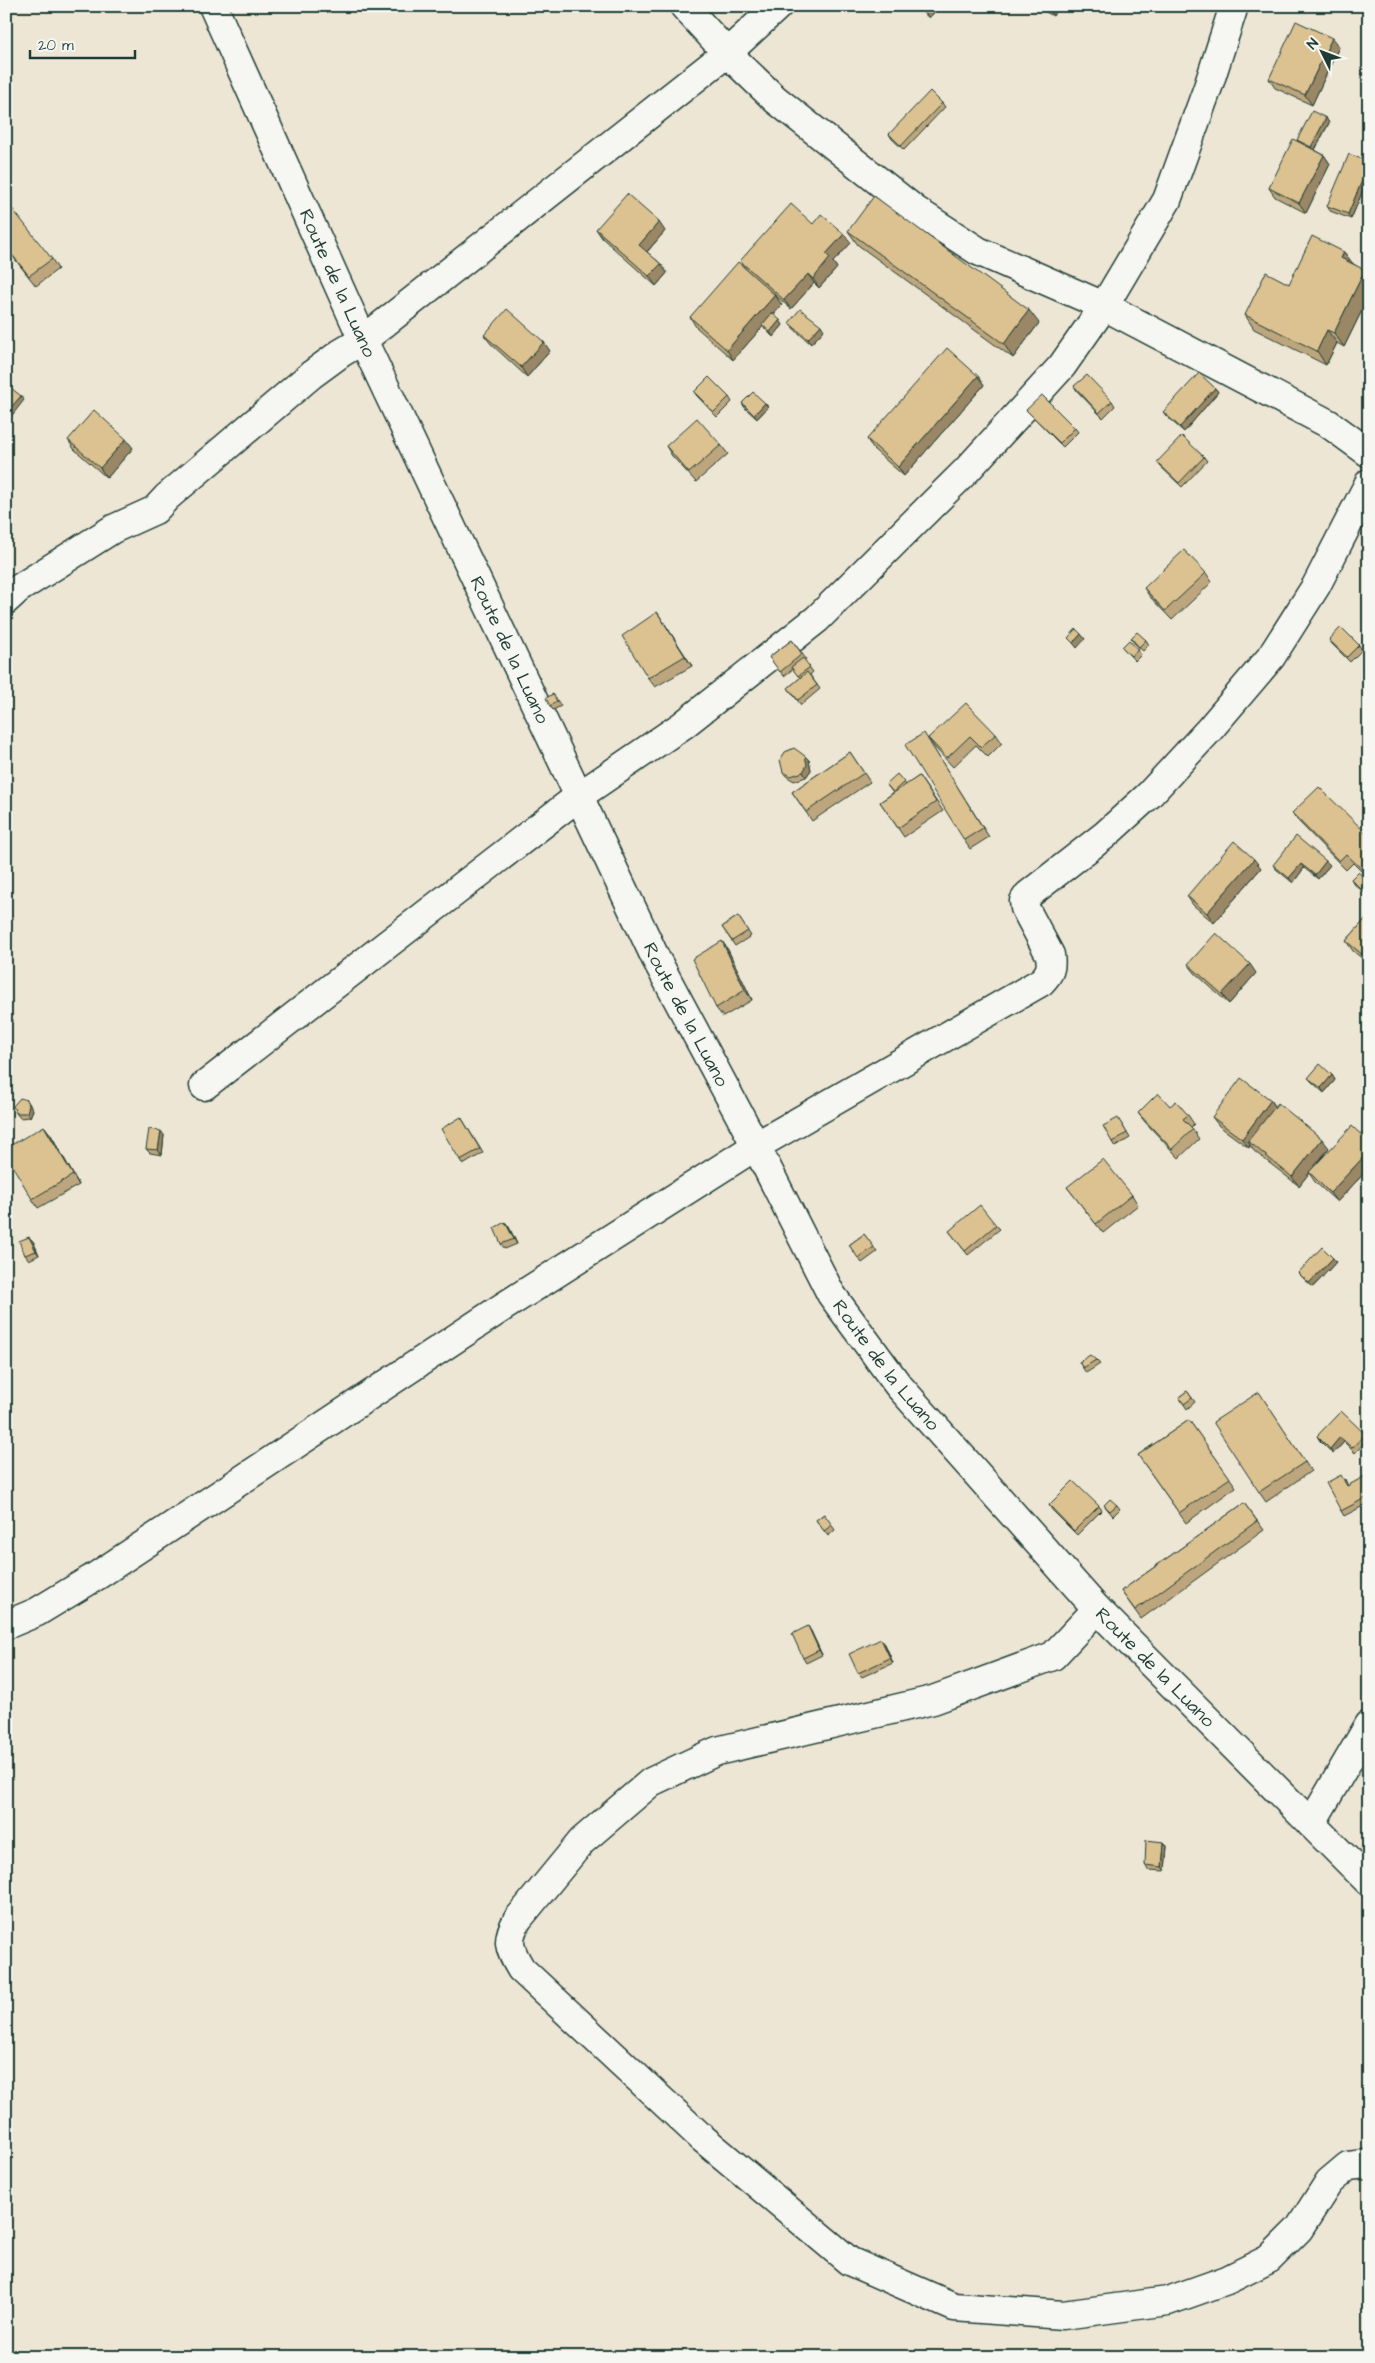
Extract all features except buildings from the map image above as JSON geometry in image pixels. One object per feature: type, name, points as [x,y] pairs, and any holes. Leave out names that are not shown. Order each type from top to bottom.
[{"type":"street","name":"Route de la Luano","points":[[213,6],[363,340],[656,959],[756,1146],[831,1294],[898,1384],[1097,1609],[1369,1882]]},
{"type":"street","points":[[684,6],[727,53],[775,99],[915,210],[978,251],[1104,306],[1329,424],[1369,453]]},
{"type":"street","points":[[6,600],[18,589],[113,529],[155,510],[167,497],[288,394],[341,353],[363,340],[727,53],[778,6]]},
{"type":"street","points":[[204,1086],[579,796],[683,725],[817,619],[967,470],[1062,366],[1104,306],[1167,200],[1208,87],[1234,6]]},
{"type":"street","points":[[6,1626],[37,1612],[98,1575],[487,1318],[756,1146],[1041,982],[1050,973],[1050,955],[1024,908],[1024,901],[1028,895],[1105,835],[1149,795],[1209,730],[1271,657],[1316,586],[1369,483]]},
{"type":"street","points":[[1097,1609],[1053,1656],[933,1700],[717,1751],[651,1782],[582,1841],[518,1919],[511,1931],[509,1943],[514,1957],[522,1968],[701,2137],[849,2261],[954,2308],[1063,2315],[1168,2302],[1227,2280],[1269,2258],[1300,2229],[1329,2182],[1348,2166],[1366,2164],[1369,2166]]},
{"type":"street","points":[[1311,1824],[1369,1725]]}]
